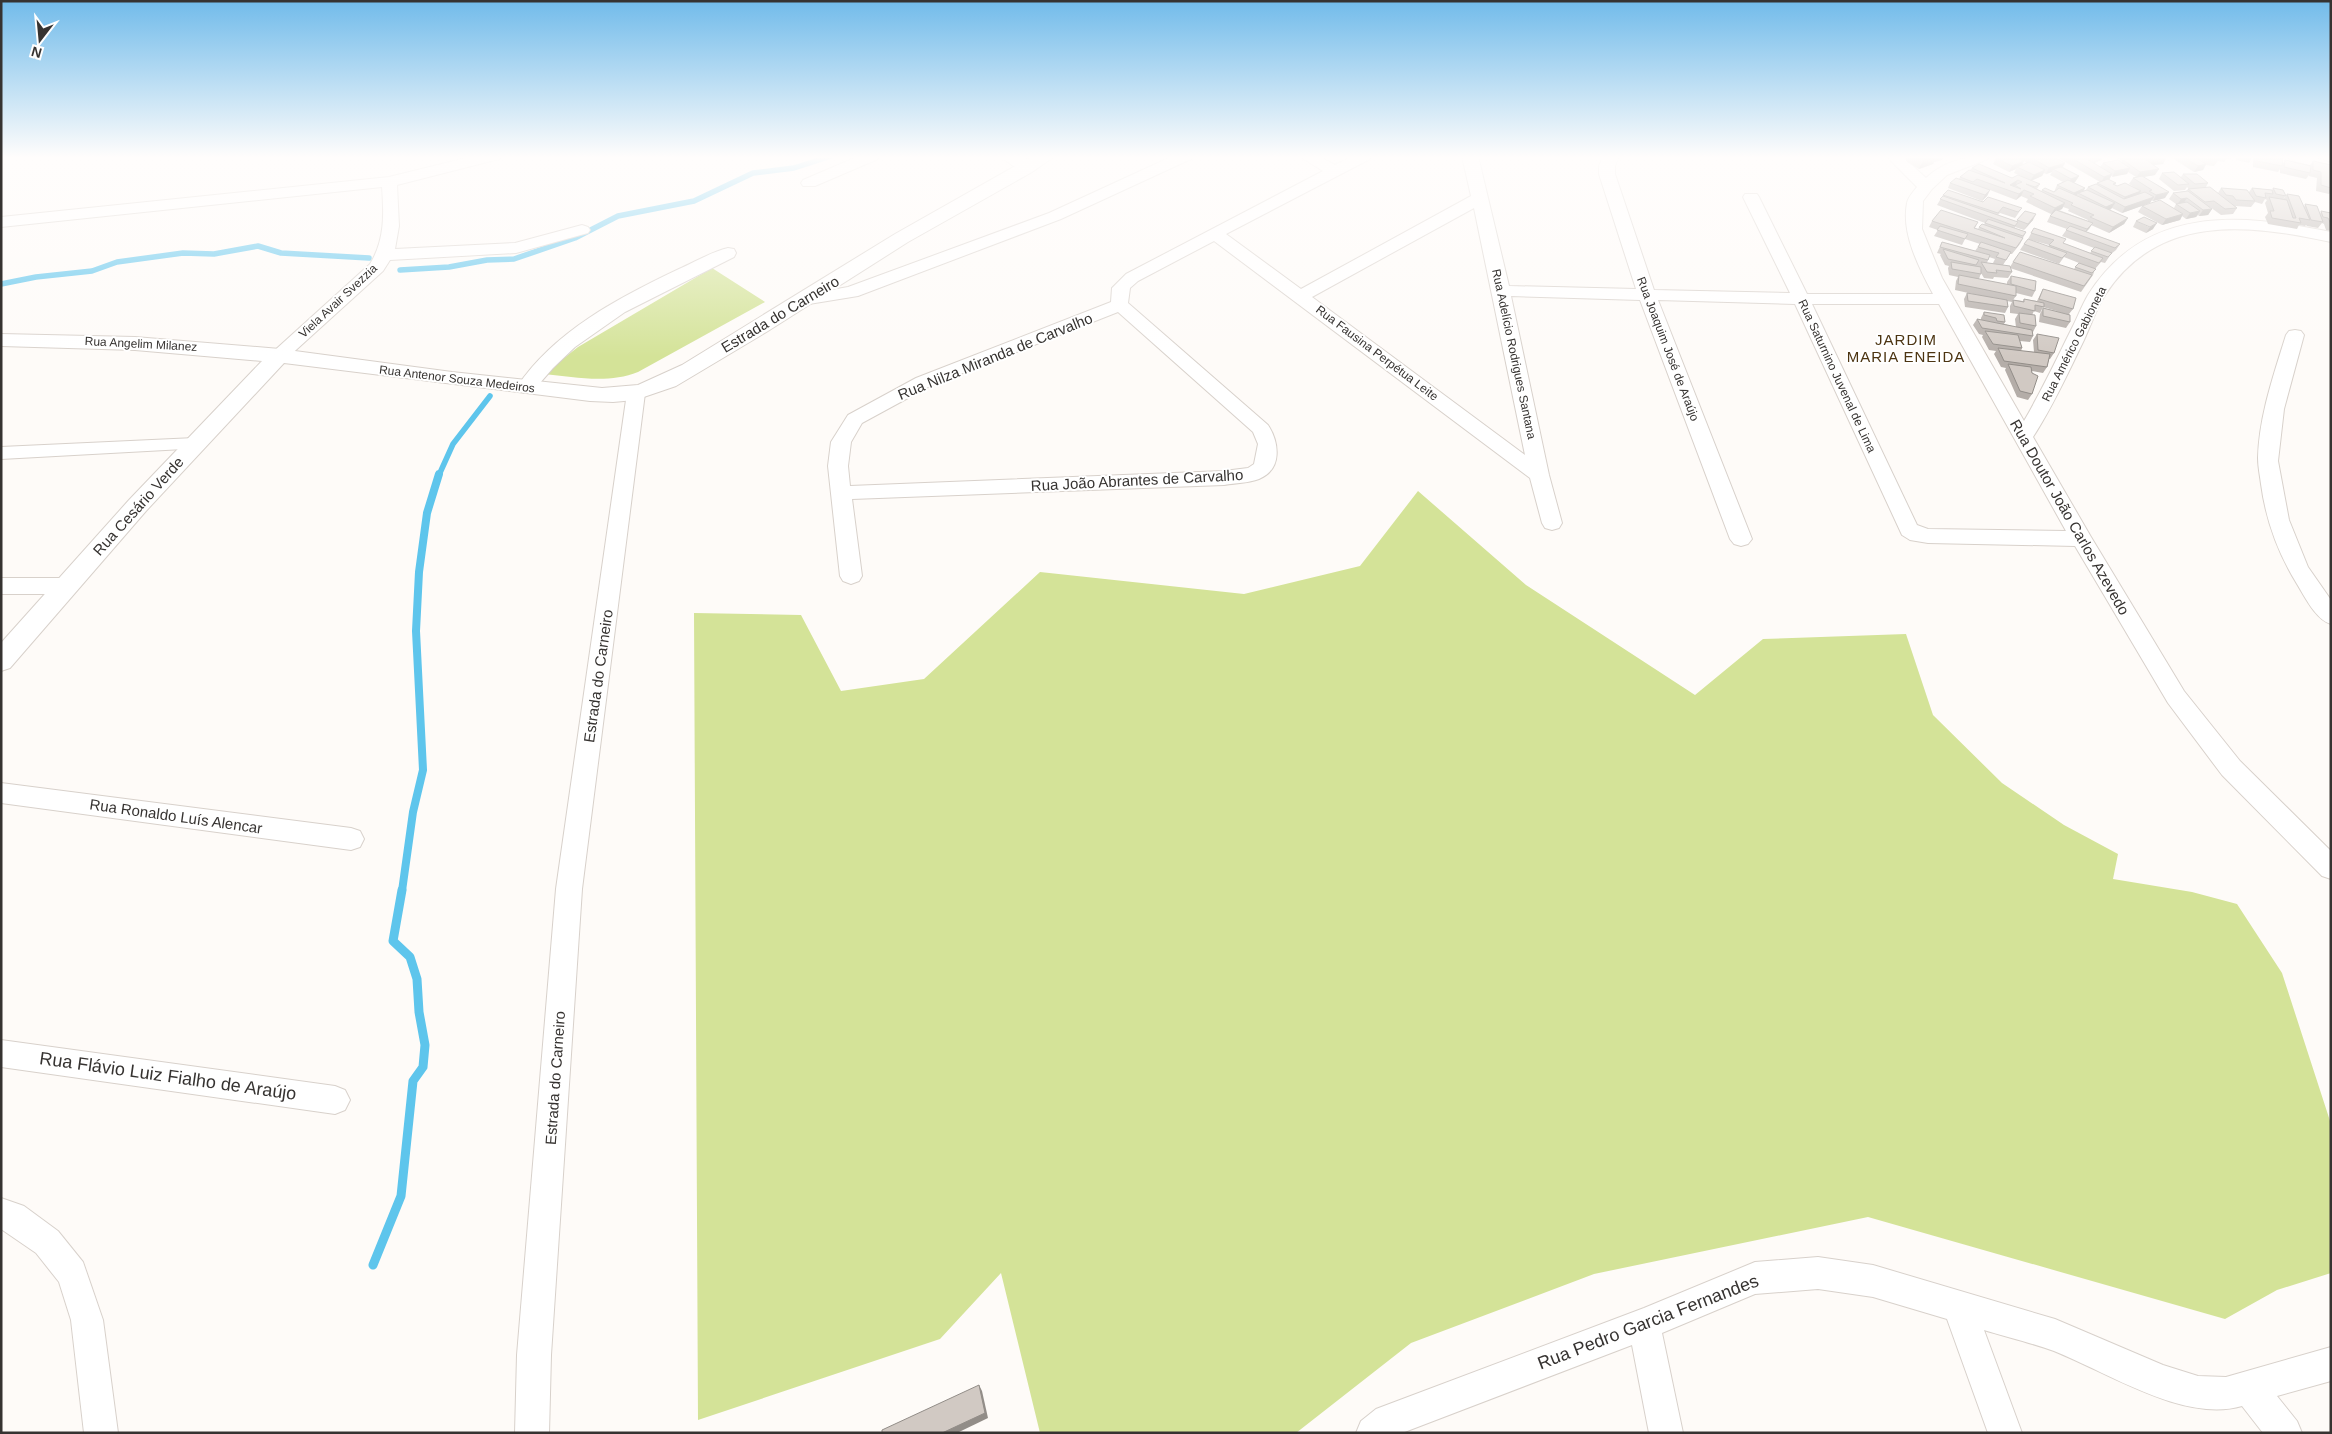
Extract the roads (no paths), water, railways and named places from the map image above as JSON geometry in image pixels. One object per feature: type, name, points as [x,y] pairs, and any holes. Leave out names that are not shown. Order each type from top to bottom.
[{"type":"street","name":"Viela Avair Svezzia","points":[[280,355],[377,267],[386,255],[391,223]]},
{"type":"street","name":"Estrada do Carneiro","points":[[532,1433],[534,1355],[569,888],[636,393],[686,371],[809,299],[884,249],[930,223]]},
{"type":"street","points":[[809,299],[852,292],[1037,223]]},
{"type":"street","points":[[1120,305],[1118,294],[1127,280],[1234,223]]},
{"type":"street","points":[[1301,296],[1434,223]]},
{"type":"street","name":"Rua Adelício Rodrigues Santana","points":[[1484,223],[1502,291],[1539,475],[1552,523]]},
{"type":"street","name":"Rua Joaquim José de Araújo","points":[[1623,223],[1647,296],[1741,539]]},
{"type":"street","name":"Rua Saturnino Juvenal de Lima","points":[[1764,223],[1801,299],[1905,525],[1913,533],[1935,536]]},
{"type":"street","name":"Rua Doutor João Carlos Azevedo","points":[[1914,223],[1914,229],[1933,278],[2024,435],[2081,539],[2176,697],[2231,768],[2331,868]]},
{"type":"street","name":"Rua Américo Gabioneta","points":[[2024,435],[2042,407],[2099,291],[2126,258],[2166,234],[2204,223],[2277,227],[2331,237]]},
{"type":"street","points":[[386,255],[516,248],[582,230]]},
{"type":"street","name":"Rua Fausina Perpétua Leite","points":[[1214,233],[1539,475]]},
{"type":"street","points":[[526,387],[555,354],[574,337],[652,288],[728,253]]},
{"type":"street","points":[[1502,291],[1801,299],[1945,299]]},
{"type":"street","name":"Rua João Abrantes de Carvalho","points":[[841,493],[1224,478],[1253,474],[1262,468],[1267,456],[1268,444],[1260,429],[1120,305]]},
{"type":"street","name":"Rua Nilza Miranda de Carvalho","points":[[851,576],[838,454],[841,442],[855,419],[923,382],[1120,305]]},
{"type":"street","points":[[2295,335],[2276,403],[2268,456],[2273,504],[2290,555],[2312,592],[2331,616]]},
{"type":"street","name":"Rua Angelim Milanez","points":[[1,340],[131,342],[280,355]]},
{"type":"street","name":"Rua Antenor Souza Medeiros","points":[[280,355],[430,377],[605,395],[636,393]]},
{"type":"street","name":"Rua Cesário Verde","points":[[1,660],[195,444],[280,355]]},
{"type":"street","points":[[1,453],[195,444]]},
{"type":"street","points":[[1935,536],[2081,539]]},
{"type":"street","points":[[1,586],[66,586]]},
{"type":"street","name":"Rua Ronaldo Luís Alencar","points":[[1,793],[351,839]]},
{"type":"street","name":"Rua Flávio Luiz Fialho de Araújo","points":[[1,1053],[335,1100]]},
{"type":"street","points":[[1,1213],[13,1217],[47,1242],[72,1273],[87,1320],[101,1433]]},
{"type":"street","name":"Rua Pedro Garcia Fernandes","points":[[1373,1433],[1388,1421],[1644,1324],[1755,1278],[1818,1273],[1873,1281],[2055,1335],[2161,1381],[2198,1392],[2226,1394],[2331,1364]]},
{"type":"street","points":[[1959,1306],[2004,1433]]},
{"type":"street","points":[[1644,1324],[1666,1433]]},
{"type":"street","points":[[2249,1388],[2285,1433]]},
{"type":"waterway","points":[[400,270],[449,267],[487,260],[514,259],[575,238],[604,223]]},
{"type":"waterway","points":[[1,284],[36,277],[92,271],[117,262],[183,253],[214,254],[258,246],[281,253],[369,258]]},
{"type":"waterway","points":[[439,475],[453,444],[490,396]]},
{"type":"waterway","points":[[402,891],[413,812],[423,770],[416,631],[419,572],[427,513],[439,474]]},
{"type":"waterway","points":[[373,1265],[401,1196],[413,1081],[423,1067],[425,1045],[419,1012],[417,979],[410,957],[393,941],[402,890]]},
{"type":"district","name":"JARDIM MARIA ENEIDA","points":[[1906,348]]}]
